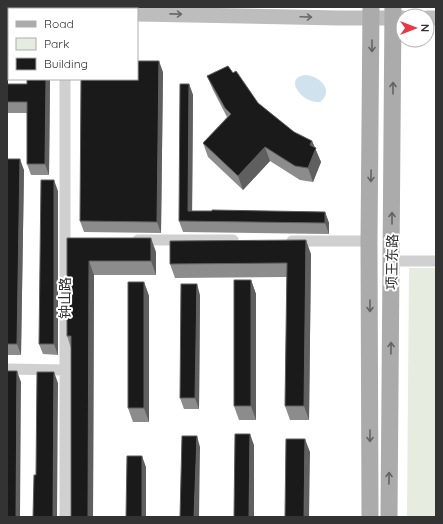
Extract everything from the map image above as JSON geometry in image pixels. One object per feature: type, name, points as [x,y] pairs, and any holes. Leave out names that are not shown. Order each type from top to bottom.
[{"type":"main road","name":"项王东路","points":[[370,517],[369,241],[372,13]]},
{"type":"main road","name":"项王东路","points":[[389,517],[395,48]]},
{"type":"street","points":[[138,14],[339,18],[372,13],[395,14]]},
{"type":"street","name":"钟山路","points":[[64,517],[65,370],[69,240],[65,80]]},
{"type":"street","points":[[126,240],[244,240]]},
{"type":"street","points":[[284,240],[369,241]]},
{"type":"street","points":[[392,261],[436,261]]},
{"type":"street","points":[[7,369],[65,370]]},
{"type":"green space","points":[[409,268],[436,268],[436,517],[407,517]]},
{"type":"water","points":[[306,75],[316,78],[324,84],[326,93],[320,102],[307,99],[297,90],[295,85],[296,80],[299,77]]},
{"type":"building","points":[[7,41],[8,41],[8,52]]},
{"type":"building","points":[[138,61],[159,61],[157,222],[80,221],[81,80],[138,80]]},
{"type":"building","points":[[228,66],[233,73],[236,71],[258,103],[294,132],[312,141],[310,145],[316,148],[308,168],[295,166],[265,147],[238,176],[203,143],[231,114],[225,108],[207,76]]},
{"type":"building","points":[[27,80],[46,80],[45,164],[27,164],[27,102],[7,102],[7,84],[27,84]]},
{"type":"building","points":[[180,84],[189,84],[188,211],[325,212],[325,223],[179,221]]},
{"type":"building","points":[[7,159],[20,159],[17,344],[7,344]]},
{"type":"building","points":[[41,180],[54,180],[54,344],[39,344]]},
{"type":"building","points":[[67,238],[151,238],[151,261],[89,261],[88,517],[71,517],[71,336],[67,336]]},
{"type":"building","points":[[306,240],[304,406],[285,406],[287,263],[170,264],[170,241]]},
{"type":"building","points":[[234,280],[251,280],[251,406],[234,406]]},
{"type":"building","points":[[128,282],[144,282],[144,408],[128,408]]},
{"type":"building","points":[[181,284],[197,284],[195,398],[180,398]]},
{"type":"building","points":[[7,371],[17,371],[16,517],[7,517]]},
{"type":"building","points":[[37,372],[54,372],[53,517],[33,517],[34,475],[36,475]]},
{"type":"building","points":[[235,434],[250,434],[249,517],[234,517]]},
{"type":"building","points":[[182,436],[197,436],[194,517],[180,517]]},
{"type":"building","points":[[286,439],[305,439],[304,517],[285,517]]},
{"type":"building","points":[[127,456],[142,456],[142,517],[126,517]]}]
